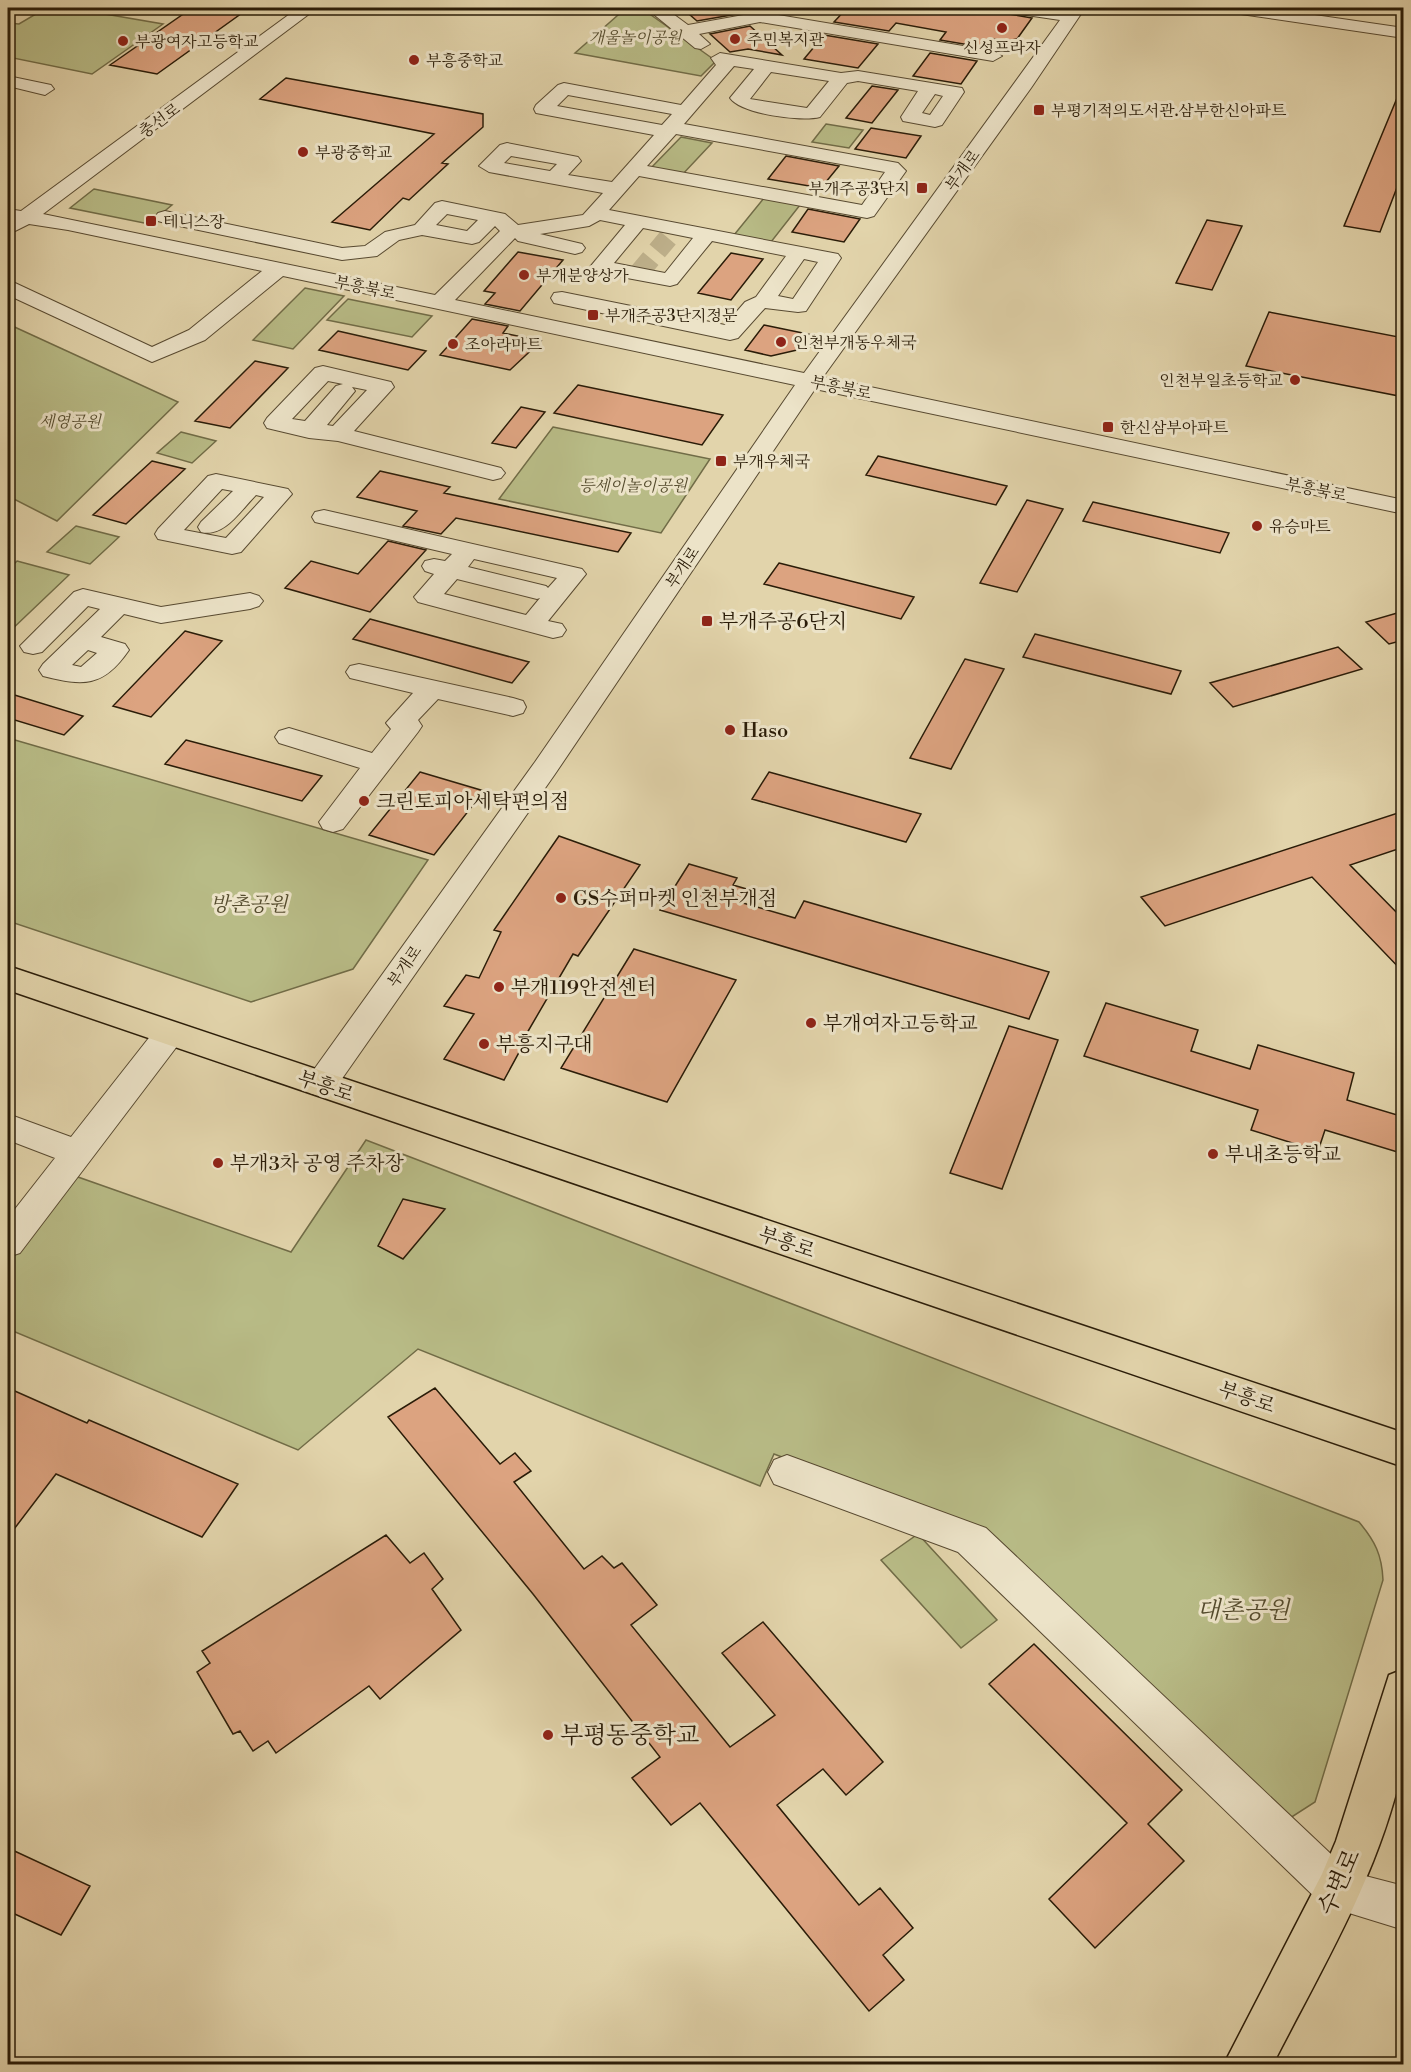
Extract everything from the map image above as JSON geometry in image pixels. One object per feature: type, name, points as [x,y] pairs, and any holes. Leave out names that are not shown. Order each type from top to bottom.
[{"type":"main road","name":"부흥로","points":[[8,978],[1404,1450]]},
{"type":"main road","name":"수변로","points":[[1248,2064],[1338,1890],[1358,1841],[1404,1689]]},
{"type":"street","name":"충선로","points":[[13,222],[308,8]]},
{"type":"street","points":[[440,303],[511,233],[589,220],[725,66],[720,58],[655,8]]},
{"type":"street","points":[[800,8],[796,12],[1027,50]]},
{"type":"street","name":"부개로","points":[[1012,8],[1074,12]]},
{"type":"street","points":[[1234,8],[1346,16],[1404,33]]},
{"type":"street","name":"부개로","points":[[321,1084],[545,768],[810,380],[1027,50],[1074,12]]},
{"type":"street","points":[[685,31],[769,15],[791,34],[882,49],[890,39],[993,56]]},
{"type":"street","points":[[884,80],[911,43]]},
{"type":"street","points":[[720,58],[766,66],[795,79],[858,76],[930,88]]},
{"type":"street","points":[[766,66],[740,98],[744,103],[805,114],[813,113],[841,78]]},
{"type":"street","points":[[8,98],[17,83],[45,89]]},
{"type":"street","points":[[634,169],[700,178],[730,187],[867,212],[896,171],[891,167],[766,144],[543,109],[564,89],[685,111]]},
{"type":"street","points":[[609,121],[629,101]]},
{"type":"street","points":[[730,187],[766,144]]},
{"type":"street","points":[[842,208],[873,164]]},
{"type":"street","points":[[554,178],[616,189]]},
{"type":"street","points":[[595,213],[831,258],[798,306],[765,299]]},
{"type":"street","points":[[165,217],[342,254],[370,252],[392,236],[422,229],[472,238],[492,217],[498,218],[511,233],[575,248]]},
{"type":"street","name":"부흥북로","points":[[13,222],[68,224],[1404,507]]},
{"type":"street","points":[[638,222],[600,267],[670,280],[707,234]]},
{"type":"street","points":[[562,298],[730,333],[751,307],[765,299],[799,252]]},
{"type":"street","points":[[8,287],[152,355],[197,335],[278,269]]},
{"type":"street","points":[[338,434],[383,387],[323,373],[275,423],[309,431],[338,434],[493,473]]},
{"type":"street","points":[[309,431],[344,391]]},
{"type":"street","points":[[308,506],[232,547],[167,534],[216,481],[280,494],[308,506],[468,550],[573,574],[543,627],[427,597],[446,561],[468,550]]},
{"type":"street","points":[[210,527],[251,487]]},
{"type":"street","points":[[446,561],[537,591]]},
{"type":"street","points":[[119,605],[84,640],[116,650],[87,676],[52,670],[24,653],[83,597],[119,605],[161,615],[250,601]]},
{"type":"street","points":[[359,672],[513,707]]},
{"type":"street","points":[[333,822],[432,689]]},
{"type":"street","points":[[289,737],[377,765]]},
{"type":"street","points":[[8,1243],[170,1033]]},
{"type":"street","points":[[8,1127],[78,1153]]},
{"type":"street","points":[[787,1472],[972,1540],[1338,1890],[1404,1908]]},
{"type":"green space","points":[[46,8],[70,8],[163,24],[92,74],[8,57],[8,23],[19,24]]},
{"type":"green space","name":"개울놀이공원","points":[[626,8],[641,8],[716,61],[701,76],[575,53]]},
{"type":"green space","points":[[826,124],[863,130],[849,148],[812,142]]},
{"type":"green space","points":[[681,137],[712,143],[681,176],[649,170]]},
{"type":"green space","points":[[94,189],[172,205],[149,224],[70,208]]},
{"type":"green space","points":[[764,198],[800,205],[771,242],[734,235]]},
{"type":"green space","points":[[305,288],[344,296],[293,349],[253,340]]},
{"type":"green space","points":[[348,299],[432,316],[412,337],[327,320]]},
{"type":"green space","name":"세영공원","points":[[8,324],[178,402],[57,521],[8,496]]},
{"type":"green space","name":"등세이놀이공원","points":[[553,427],[710,459],[661,533],[499,499]]},
{"type":"green space","points":[[181,432],[216,441],[192,463],[157,453]]},
{"type":"green space","points":[[76,526],[119,537],[90,564],[47,552]]},
{"type":"green space","points":[[17,561],[69,575],[8,633],[8,570]]},
{"type":"green space","name":"방촌공원","points":[[8,738],[428,860],[353,969],[251,1002],[8,921]]},
{"type":"green space","name":"대촌공원","points":[[366,1140],[1359,1522],[1377,1549],[1383,1580],[1315,1802],[1287,1820],[981,1532],[774,1454],[760,1486],[418,1349],[298,1450],[8,1329],[8,1261],[75,1176],[291,1252]]},
{"type":"green space","points":[[918,1534],[997,1620],[961,1648],[881,1560]]},
{"type":"building","points":[[192,8],[249,8],[157,74],[110,65]]},
{"type":"building","points":[[682,8],[730,8],[737,14],[697,21]]},
{"type":"building","points":[[847,8],[974,8],[1032,18],[1017,39],[1006,41],[993,39],[987,48],[940,40],[946,32],[896,23],[889,31],[834,22]]},
{"type":"building","name":"주민복지관","points":[[750,26],[782,55],[748,49],[730,52],[710,34]]},
{"type":"building","points":[[824,35],[878,44],[858,68],[804,59]]},
{"type":"building","points":[[930,53],[977,61],[961,84],[913,76]]},
{"type":"building","points":[[286,78],[483,114],[483,127],[442,163],[448,164],[409,200],[403,198],[370,230],[332,222],[434,134],[260,99]]},
{"type":"building","points":[[872,86],[898,90],[872,123],[846,118]]},
{"type":"building","points":[[1402,86],[1404,169],[1380,232],[1344,226]]},
{"type":"building","points":[[871,128],[921,136],[906,158],[855,149]]},
{"type":"building","points":[[786,156],[839,166],[821,188],[768,179]]},
{"type":"building","points":[[808,209],[860,219],[844,242],[792,232]]},
{"type":"building","points":[[1207,220],[1242,226],[1212,290],[1176,283]]},
{"type":"building","name":"부개분양상가","points":[[518,252],[563,260],[520,311],[485,304],[495,293],[484,291]]},
{"type":"building","points":[[731,253],[763,259],[731,300],[698,293]]},
{"type":"building","points":[[1269,312],[1404,338],[1404,397],[1246,366]]},
{"type":"building","points":[[472,319],[508,326],[503,333],[541,341],[510,370],[440,355]]},
{"type":"building","name":"인천부개동우체국","points":[[764,325],[827,338],[823,344],[771,356],[745,350]]},
{"type":"building","points":[[338,331],[426,351],[408,370],[319,350]]},
{"type":"building","points":[[255,361],[288,368],[230,428],[195,421]]},
{"type":"building","points":[[578,385],[723,415],[702,445],[554,413]]},
{"type":"building","points":[[521,407],[545,412],[516,448],[492,443]]},
{"type":"building","points":[[878,456],[1007,486],[996,505],[866,475]]},
{"type":"building","points":[[152,461],[185,469],[126,524],[93,515]]},
{"type":"building","points":[[380,471],[450,487],[444,493],[631,533],[618,552],[456,518],[441,534],[403,526],[417,511],[357,497]]},
{"type":"building","points":[[1027,500],[1063,509],[1017,592],[980,583]]},
{"type":"building","points":[[1093,502],[1229,533],[1220,553],[1083,521]]},
{"type":"building","points":[[388,541],[426,550],[370,612],[285,588],[311,561],[358,574]]},
{"type":"building","points":[[779,563],[914,597],[901,619],[764,584]]},
{"type":"building","points":[[1404,611],[1404,640],[1389,644],[1366,622]]},
{"type":"building","points":[[370,619],[529,662],[512,683],[353,639]]},
{"type":"building","points":[[185,631],[222,641],[151,717],[113,706]]},
{"type":"building","points":[[1035,634],[1181,671],[1171,694],[1023,657]]},
{"type":"building","points":[[1338,647],[1362,669],[1233,707],[1210,683]]},
{"type":"building","points":[[965,659],[1004,669],[951,769],[910,758]]},
{"type":"building","points":[[8,693],[83,716],[64,735],[8,718]]},
{"type":"building","points":[[186,740],[322,776],[302,801],[165,764]]},
{"type":"building","points":[[420,772],[484,791],[434,855],[369,835]]},
{"type":"building","points":[[769,772],[921,814],[906,842],[752,799]]},
{"type":"building","points":[[1404,811],[1404,847],[1350,865],[1404,920],[1404,973],[1312,877],[1165,926],[1141,897]]},
{"type":"building","points":[[559,836],[640,865],[578,956],[573,954],[527,1033],[529,1034],[504,1080],[444,1059],[474,1014],[444,1006],[466,975],[479,978],[501,932],[494,930]]},
{"type":"building","points":[[689,864],[737,878],[733,885],[750,890],[743,903],[795,918],[804,901],[1049,972],[1029,1019],[660,910]]},
{"type":"building","points":[[634,949],[736,980],[667,1102],[561,1068]]},
{"type":"building","points":[[1106,1003],[1198,1030],[1191,1051],[1250,1069],[1258,1045],[1354,1073],[1347,1100],[1404,1117],[1404,1154],[1325,1130],[1318,1151],[1251,1130],[1258,1110],[1084,1056]]},
{"type":"building","points":[[1009,1026],[1058,1040],[1002,1189],[950,1173]]},
{"type":"building","points":[[403,1199],[445,1209],[403,1259],[378,1246]]},
{"type":"building","points":[[8,1388],[87,1423],[89,1420],[238,1484],[202,1537],[56,1474],[8,1537]]},
{"type":"building","points":[[435,1388],[500,1464],[515,1453],[531,1471],[514,1482],[584,1569],[602,1556],[614,1568],[622,1563],[657,1605],[631,1625],[730,1747],[775,1715],[722,1653],[763,1622],[883,1762],[846,1795],[823,1769],[777,1805],[859,1905],[880,1888],[913,1928],[883,1955],[904,1980],[869,2011],[700,1803],[671,1825],[632,1778],[660,1757],[533,1594],[388,1417]]},
{"type":"building","points":[[386,1535],[410,1563],[424,1553],[443,1579],[432,1589],[461,1630],[380,1699],[369,1686],[276,1753],[268,1741],[253,1751],[240,1731],[233,1734],[197,1672],[210,1663],[202,1651]]},
{"type":"building","points":[[1034,1644],[1182,1790],[1148,1824],[1184,1861],[1095,1948],[1049,1899],[1127,1823],[989,1684]]},
{"type":"building","points":[[8,1848],[90,1886],[61,1935],[8,1911]]},
{"type":"tunnel","points":[[638,274],[668,238]]},
{"type":"place","name":"신성프라자","points":[[1002,28]]},
{"type":"place","name":"주민복지관","points":[[735,39]]},
{"type":"place","name":"부광여자고등학교","points":[[123,41]]},
{"type":"place","name":"부흥중학교","points":[[414,60]]},
{"type":"place","name":"부평기적의도서관.삼부한신아파트","points":[[1039,110]]},
{"type":"place","name":"부광중학교","points":[[303,152]]},
{"type":"place","name":"부개주공3단지","points":[[922,188]]},
{"type":"place","name":"테니스장","points":[[151,221]]},
{"type":"place","name":"부개분양상가","points":[[524,275]]},
{"type":"place","name":"부개주공3단지정문","points":[[593,315]]},
{"type":"place","name":"인천부개동우체국","points":[[781,342]]},
{"type":"place","name":"조아라마트","points":[[453,344]]},
{"type":"place","name":"인천부일초등학교","points":[[1295,380]]},
{"type":"place","name":"한신삼부아파트","points":[[1108,427]]},
{"type":"place","name":"부개우체국","points":[[721,461]]},
{"type":"place","name":"유승마트","points":[[1257,526]]},
{"type":"place","name":"부개주공6단지","points":[[707,621]]},
{"type":"place","name":"Haso","points":[[730,730]]},
{"type":"place","name":"크린토피아세탁편의점","points":[[364,801]]},
{"type":"place","name":"GS수퍼마켓 인천부개점","points":[[561,898]]},
{"type":"place","name":"부개119안전센터","points":[[499,987]]},
{"type":"place","name":"부개여자고등학교","points":[[811,1023]]},
{"type":"place","name":"부흥지구대","points":[[484,1044]]},
{"type":"place","name":"부내초등학교","points":[[1213,1154]]},
{"type":"place","name":"부개3차 공영 주차장","points":[[218,1163]]},
{"type":"place","name":"부평동중학교","points":[[548,1735]]}]
